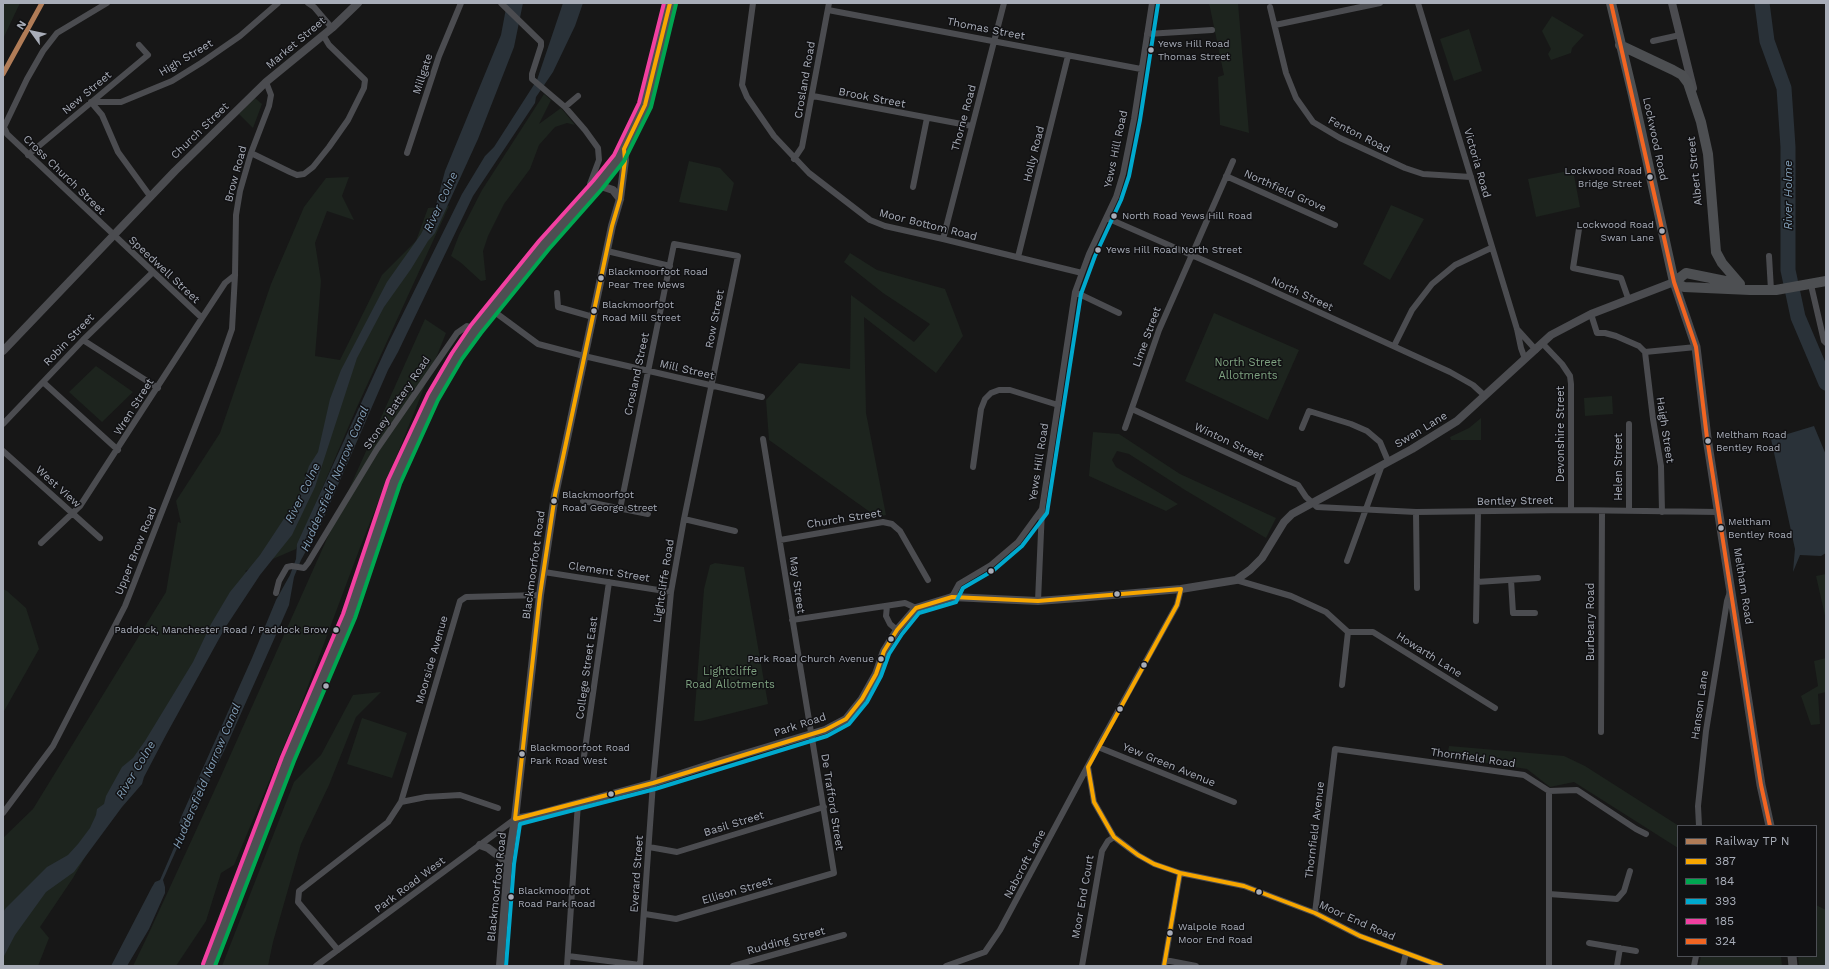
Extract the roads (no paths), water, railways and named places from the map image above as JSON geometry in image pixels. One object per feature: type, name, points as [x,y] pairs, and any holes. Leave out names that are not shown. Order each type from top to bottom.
[{"type":"main road","points":[[209,966],[288,759],[348,616],[394,482],[433,397],[457,356],[476,329],[544,245],[595,188],[624,149],[645,105],[670,3]]},
{"type":"main road","name":"Lockwood Road","points":[[1610,3],[1633,95],[1674,282]]},
{"type":"main road","points":[[1620,45],[1682,75],[1688,83],[1692,95]]},
{"type":"main road","name":"Albert Street","points":[[1692,95],[1701,122],[1708,154],[1716,252],[1722,263],[1740,284]]},
{"type":"main road","points":[[1750,290],[1740,284],[1686,273],[1674,282],[1684,287],[1750,290],[1773,290],[1826,281]]},
{"type":"main road","name":"Meltham Road","points":[[1674,282],[1696,347],[1707,438],[1761,785],[1770,825]]},
{"type":"street","name":"Cross Church Street","points":[[106,3],[57,34],[43,51],[27,79],[4,127],[7,134],[28,155],[113,235]]},
{"type":"street","name":"High Street","points":[[91,102],[121,102],[172,81],[240,36],[278,3]]},
{"type":"street","points":[[308,3],[314,7],[332,28]]},
{"type":"street","name":"Market Street","points":[[266,82],[332,28],[358,3]]},
{"type":"street","name":"Millgate","points":[[407,153],[439,56],[461,3]]},
{"type":"street","points":[[501,3],[541,44],[532,74],[534,82],[565,107],[598,148],[599,160],[590,184],[595,188],[613,190],[620,199]]},
{"type":"street","name":"Moor Bottom Road","points":[[753,3],[742,85],[747,97],[774,136],[808,173],[870,220],[885,226],[1082,273]]},
{"type":"street","name":"Thorne Road","points":[[943,239],[1004,3]]},
{"type":"street","name":"Yews Hill Road","points":[[952,597],[959,584],[991,565],[1018,542],[1042,509],[1075,292],[1089,254],[1116,197],[1124,170],[1134,119],[1152,3]]},
{"type":"street","points":[[1275,25],[1380,3]]},
{"type":"street","name":"Victoria Road","points":[[1418,3],[1525,359]]},
{"type":"street","name":"Albert Street","points":[[1672,3],[1693,90],[1692,95]]},
{"type":"street","name":"Crosland Road","points":[[794,159],[802,147],[813,96],[828,6]]},
{"type":"street","name":"Thomas Street","points":[[828,6],[1141,70]]},
{"type":"street","name":"Fenton Road","points":[[1270,7],[1286,73],[1296,98],[1313,122],[1340,138],[1405,168],[1423,174],[1471,178]]},
{"type":"street","points":[[1147,34],[1212,30]]},
{"type":"street","points":[[251,153],[297,175],[304,174],[330,146],[348,120],[364,88],[365,80],[329,45],[323,35]]},
{"type":"street","points":[[1652,42],[1680,35]]},
{"type":"street","name":"New Street","points":[[28,155],[148,55],[139,45]]},
{"type":"street","name":"Holly Road","points":[[1018,257],[1068,56]]},
{"type":"street","name":"Brow Road","points":[[236,274],[236,215],[240,191],[251,153],[269,106],[271,95],[266,82]]},
{"type":"street","name":"Church Street","points":[[3,351],[150,196],[266,82]]},
{"type":"street","points":[[565,107],[578,96]]},
{"type":"street","name":"Brook Street","points":[[813,96],[972,126]]},
{"type":"street","points":[[91,102],[102,115],[118,152],[150,196]]},
{"type":"street","points":[[913,187],[927,118]]},
{"type":"street","name":"Blackmoorfoot Road","points":[[500,966],[508,863],[515,819],[540,595],[555,495],[607,251],[620,199],[624,149]]},
{"type":"street","name":"Lime Street","points":[[1126,428],[1159,330],[1233,161]]},
{"type":"street","name":"Northfield Grove","points":[[1226,176],[1335,225]]},
{"type":"street","name":"North Street","points":[[1107,218],[1394,346],[1462,378],[1485,396]]},
{"type":"street","points":[[1579,229],[1574,268],[1621,278],[1628,298]]},
{"type":"street","name":"Speedwell Street","points":[[113,235],[202,318]]},
{"type":"street","name":"Row Street","points":[[674,244],[738,256],[711,385]]},
{"type":"street","name":"Crosland Street","points":[[620,509],[674,244]]},
{"type":"street","points":[[1394,346],[1412,310],[1432,284],[1455,265],[1491,248]]},
{"type":"street","points":[[607,251],[670,266]]},
{"type":"street","points":[[1769,256],[1773,290]]},
{"type":"street","name":"Robin Street","points":[[3,424],[83,340],[152,273]]},
{"type":"street","name":"Wren Street","points":[[41,543],[80,506],[118,450],[225,283],[236,274]]},
{"type":"street","name":"Upper Brow Road","points":[[3,813],[53,746],[125,606],[219,366],[232,329],[236,274]]},
{"type":"street","name":"Swan Lane","points":[[1180,589],[1236,580],[1250,570],[1262,558],[1284,522],[1292,514],[1385,463],[1457,421],[1551,335],[1591,314],[1628,298],[1674,282]]},
{"type":"street","points":[[1807,285],[1824,341],[1826,343]]},
{"type":"street","points":[[1075,292],[1119,313]]},
{"type":"street","points":[[557,293],[558,307],[593,317]]},
{"type":"street","name":"Mill Street","points":[[492,310],[538,344],[762,397]]},
{"type":"street","points":[[1591,314],[1597,333],[1605,333],[1616,336],[1639,346],[1645,352],[1696,347]]},
{"type":"street","name":"Stoney Battery Road","points":[[276,593],[282,573],[287,567],[292,566],[304,568],[308,563],[377,449],[457,333],[467,326],[476,329]]},
{"type":"street","name":"Victoria Road","points":[[1517,329],[1536,350]]},
{"type":"street","points":[[83,340],[158,388]]},
{"type":"street","name":"Devonshire Street","points":[[1542,344],[1562,364],[1570,376],[1571,510]]},
{"type":"street","name":"Haigh Street","points":[[1645,352],[1652,419],[1661,466],[1662,512]]},
{"type":"street","points":[[43,382],[118,450]]},
{"type":"street","name":"Lightcliffe Road","points":[[653,783],[671,592],[711,385]]},
{"type":"street","points":[[972,467],[981,409],[985,399],[992,393],[998,390],[1010,390],[1058,405]]},
{"type":"street","name":"Winton Street","points":[[1132,409],[1298,485],[1306,497],[1313,502]]},
{"type":"street","points":[[1302,428],[1309,411],[1351,424],[1367,431],[1380,442],[1385,463],[1365,509],[1347,561]]},
{"type":"street","name":"Helen Street","points":[[1629,424],[1629,511]]},
{"type":"street","name":"May Street","points":[[763,439],[811,734]]},
{"type":"street","name":"West View","points":[[3,451],[100,538]]},
{"type":"street","points":[[583,501],[648,514]]},
{"type":"street","name":"Bentley Street","points":[[1313,502],[1317,507],[1327,509],[1365,509],[1416,512],[1571,510],[1719,512]]},
{"type":"street","points":[[1038,600],[1042,509]]},
{"type":"street","name":"Burbeary Road","points":[[1601,732],[1602,511]]},
{"type":"street","points":[[1416,512],[1417,588]]},
{"type":"street","points":[[1476,621],[1478,512]]},
{"type":"street","points":[[684,519],[735,531]]},
{"type":"street","name":"Church Street","points":[[780,540],[883,522],[892,524],[900,531],[928,580]]},
{"type":"street","name":"Clement Street","points":[[544,572],[671,592]]},
{"type":"street","points":[[1477,582],[1538,578]]},
{"type":"street","points":[[1236,580],[1291,596],[1326,612],[1348,632],[1342,685]]},
{"type":"street","points":[[1511,580],[1513,613],[1535,613]]},
{"type":"street","name":"College Street East","points":[[584,756],[609,582]]},
{"type":"street","points":[[792,620],[905,603],[916,608],[952,597],[1038,600],[1180,589]]},
{"type":"street","name":"Nabcroft Lane","points":[[946,966],[984,952],[1000,930],[1098,747],[1177,605],[1180,589]]},
{"type":"street","name":"Hanson Lane","points":[[1699,825],[1698,806],[1706,731],[1727,602],[1731,589]]},
{"type":"street","name":"Moorside Avenue","points":[[338,950],[298,902],[299,891],[388,822],[401,802],[460,601],[466,597],[540,595]]},
{"type":"street","points":[[887,606],[886,616],[890,624],[897,630]]},
{"type":"street","name":"Park Road","points":[[515,819],[653,783],[825,730],[846,719],[862,699],[876,674],[884,651],[897,630],[916,608]]},
{"type":"street","name":"Howarth Lane","points":[[1348,632],[1373,632],[1495,708]]},
{"type":"street","name":"De Trafford Street","points":[[811,734],[834,873]]},
{"type":"street","name":"Yew Green Avenue","points":[[1098,747],[1234,802]]},
{"type":"street","name":"Thornfield Road","points":[[1335,749],[1524,775],[1549,791]]},
{"type":"street","name":"Thornfield Avenue","points":[[1315,913],[1335,749]]},
{"type":"street","name":"Moor End Road","points":[[1088,767],[1094,802],[1114,837],[1138,856],[1154,864],[1180,873],[1244,886],[1315,913],[1360,936],[1441,966]]},
{"type":"street","name":"Everard Street","points":[[640,965],[645,914],[653,783]]},
{"type":"street","points":[[1549,966],[1549,791],[1577,790],[1646,834]]},
{"type":"street","points":[[401,802],[426,797],[460,795],[498,808]]},
{"type":"street","points":[[567,966],[578,802]]},
{"type":"street","name":"Basil Street","points":[[649,847],[677,852],[824,806]]},
{"type":"street","name":"Park Road West","points":[[316,966],[515,819]]},
{"type":"street","name":"Moor End Court","points":[[1082,966],[1102,851],[1108,841],[1114,837]]},
{"type":"street","points":[[480,845],[488,848],[508,863]]},
{"type":"street","points":[[1549,894],[1617,899],[1624,891],[1630,871]]},
{"type":"street","name":"Ellison Street","points":[[645,914],[676,919],[834,873]]},
{"type":"street","points":[[1180,873],[1164,963],[1196,966]]},
{"type":"street","name":"Rudding Street","points":[[733,966],[844,936]]},
{"type":"street","points":[[1589,943],[1636,951]]},
{"type":"street","points":[[1617,966],[1620,948]]},
{"type":"street","points":[[1403,966],[1406,953]]},
{"type":"street","points":[[568,956],[640,965]]},
{"type":"water","name":"River Colne","points":[[507,3],[523,3],[514,47],[478,139],[435,233],[428,241],[411,269],[384,307],[357,358],[315,487],[292,535],[260,575],[225,628],[166,735],[144,777],[142,784],[122,807],[74,872],[46,892],[15,935],[3,958],[3,912],[47,867],[68,855],[90,828],[97,809],[104,804],[106,796],[122,767],[133,758],[145,741],[193,662],[211,624],[230,592],[260,555],[299,496],[309,466],[318,452],[330,399],[341,370],[387,282],[421,234],[436,205],[445,171],[501,35]]},
{"type":"water","name":"Huddersfield Narrow Canal","points":[[563,3],[583,3],[575,26],[553,72],[536,97],[535,103],[473,196],[388,370],[321,524],[301,560],[294,577],[289,605],[275,637],[226,747],[182,837],[163,880],[165,893],[149,929],[127,966],[111,966],[152,887],[155,882],[160,880],[179,836],[181,828],[179,823],[182,815],[252,658],[276,600],[290,575],[296,559],[297,544],[388,344],[462,194],[485,156],[494,147],[537,80]]},
{"type":"water","points":[[1814,426],[1826,455],[1826,553],[1821,556],[1800,555],[1793,572],[1795,549],[1771,439]]},
{"type":"waterway","name":"River Holme","points":[[1762,3],[1767,41],[1784,88],[1788,147],[1788,270],[1798,317],[1826,383]]},
{"type":"place","name":"Yews Hill Road Thomas Street","points":[[1151,50]]},
{"type":"place","name":"Lockwood Road Bridge Street","points":[[1650,177]]},
{"type":"place","name":"North Road Yews Hill Road","points":[[1114,216]]},
{"type":"place","name":"Lockwood Road Swan Lane","points":[[1662,231]]},
{"type":"place","name":"Yews Hill Road North Street","points":[[1098,250]]},
{"type":"place","name":"Blackmoorfoot Road Pear Tree Mews","points":[[601,278]]},
{"type":"place","name":"Blackmoorfoot Road Mill Street","points":[[594,311]]},
{"type":"place","name":"Meltham Road Bentley Road","points":[[1708,441]]},
{"type":"place","name":"Blackmoorfoot Road George Street","points":[[554,501]]},
{"type":"place","name":"Meltham Bentley Road","points":[[1721,528]]},
{"type":"place","name":"Paddock, Manchester Road / Paddock Brow","points":[[336,630]]},
{"type":"place","name":"Park Road Church Avenue","points":[[881,659]]},
{"type":"place","name":"Blackmoorfoot Road Park Road West","points":[[522,754]]},
{"type":"place","name":"Blackmoorfoot Road Park Road","points":[[511,897]]},
{"type":"place","name":"Walpole Road Moor End Road","points":[[1170,933]]},
{"type":"park label","name":"North Street Allotments","points":[[1248,369]]},
{"type":"park label","name":"Lightcliffe Road Allotments","points":[[730,678]]}]
